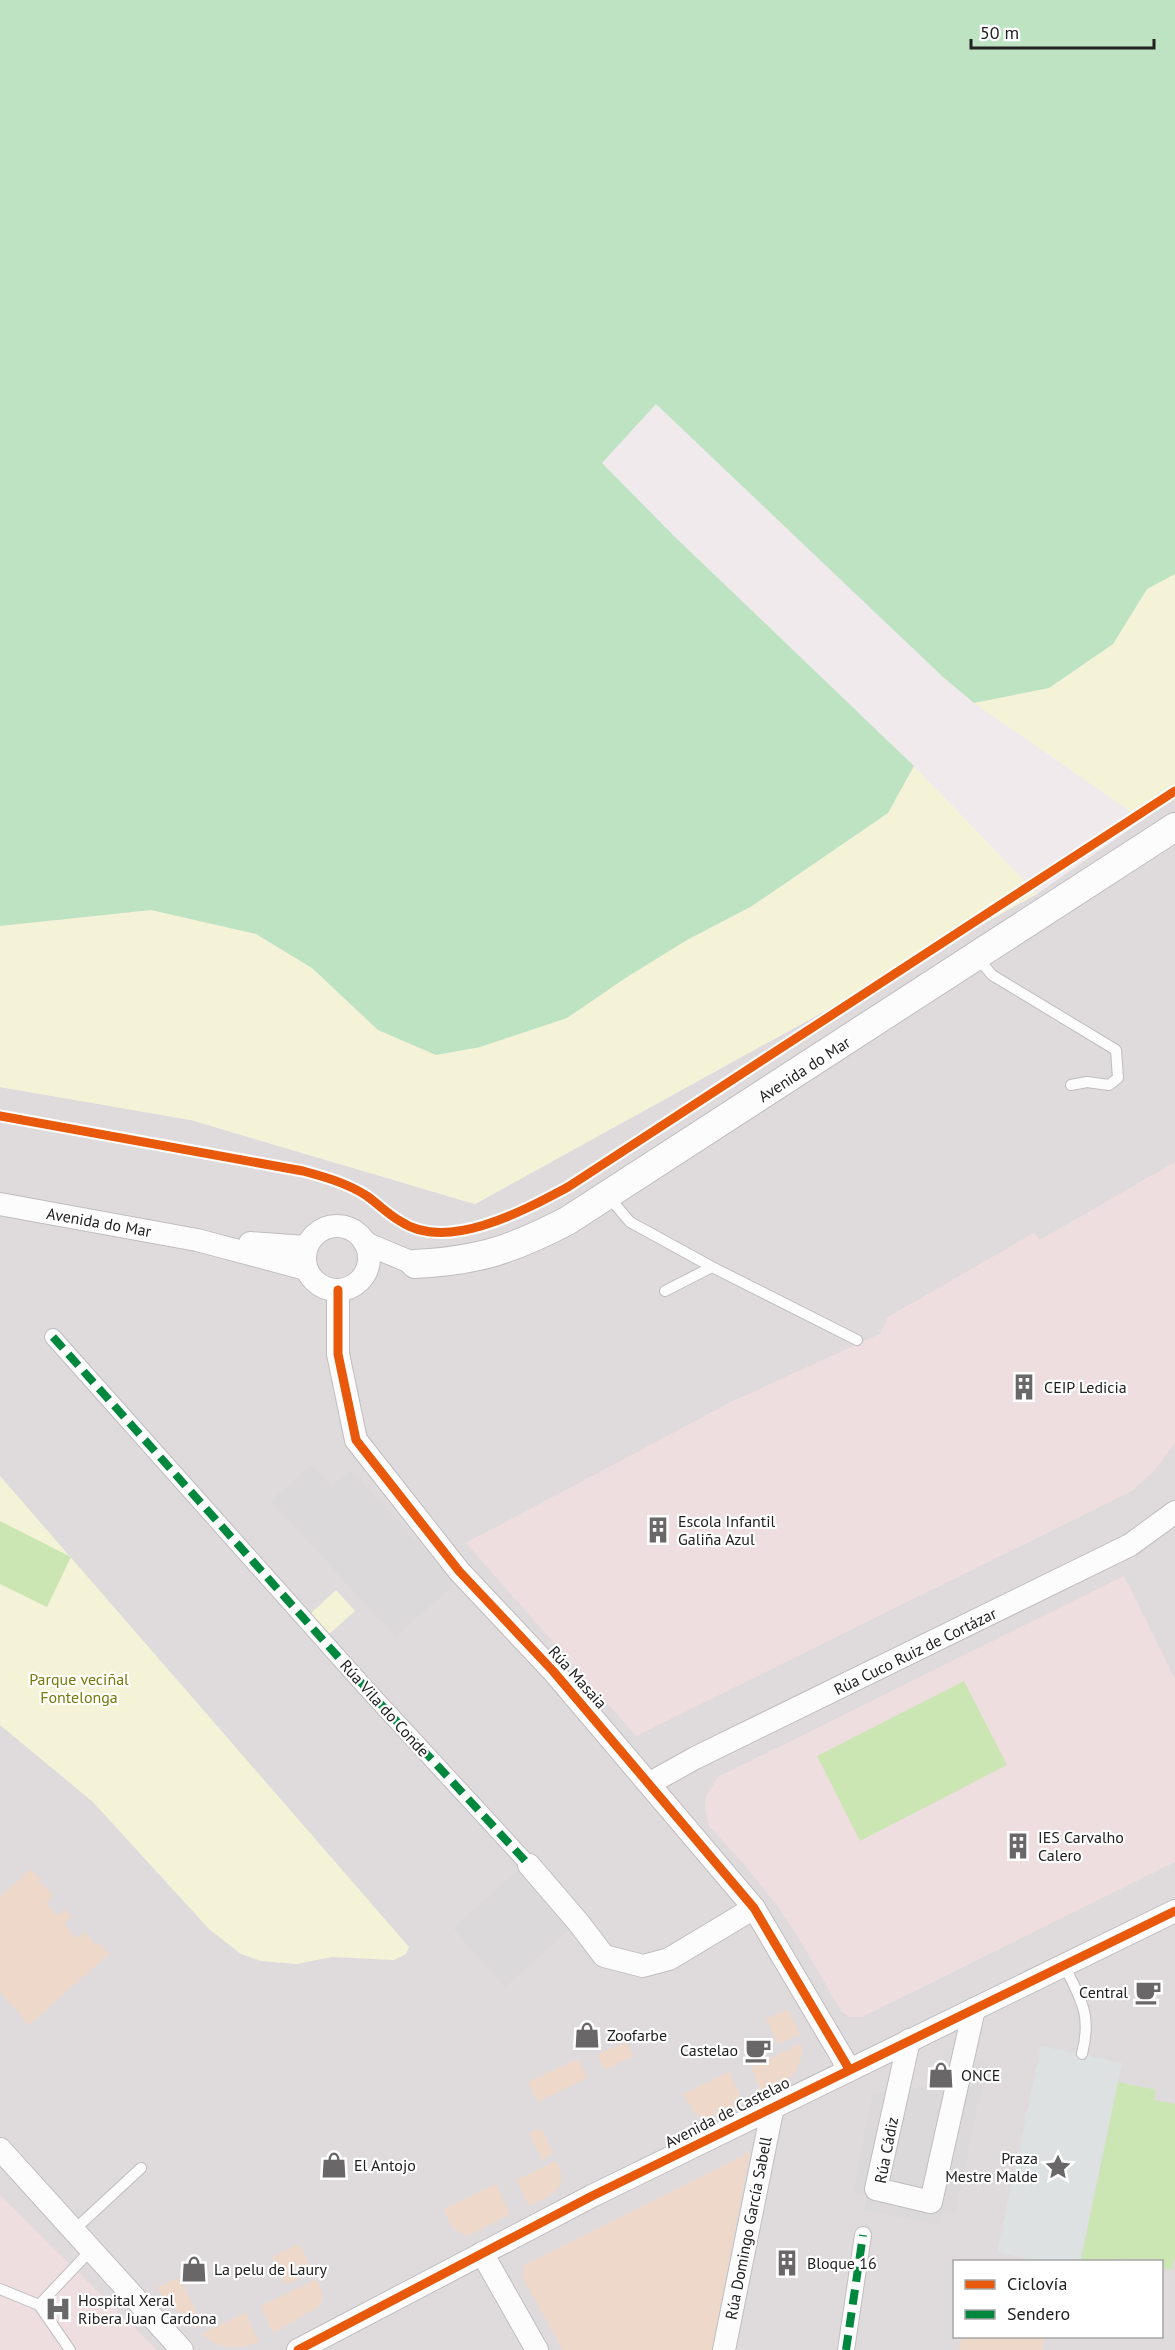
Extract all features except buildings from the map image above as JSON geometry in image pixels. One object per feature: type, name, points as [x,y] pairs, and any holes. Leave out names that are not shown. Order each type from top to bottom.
[{"type":"street","name":"Avenida do Mar","points":[[364,1275],[414,1264],[455,1262],[501,1252],[567,1221],[1175,827]]},
{"type":"street","name":"Avenida do Mar","points":[[0,1204],[306,1258]]},
{"type":"street","points":[[329,1227],[350,1228],[365,1243],[369,1259],[364,1275],[357,1283],[338,1290],[318,1285],[306,1258],[312,1238],[319,1231],[329,1227]]},
{"type":"street","name":"Avenida do Mar","points":[[365,1243],[414,1264]]},
{"type":"street","name":"Rúa Masaia","points":[[338,1290],[338,1354],[356,1440],[459,1571],[553,1671],[754,1908],[849,2069]]},
{"type":"street","name":"Rúa Vila do Conde","points":[[53,1338],[365,1687],[529,1865],[604,1956],[643,1966],[669,1959],[754,1908]]},
{"type":"street","name":"Rúa Cuco Ruiz de Cortázar","points":[[650,1783],[706,1753],[1130,1545],[1175,1512]]},
{"type":"street","name":"Avenida de Castelao","points":[[298,2350],[592,2196],[1175,1911]]},
{"type":"street","name":"Rúa Cádiz","points":[[909,2040],[876,2189],[931,2202],[974,2009]]},
{"type":"street","name":"Rúa Domingo García Sabell","points":[[724,2350],[773,2106]]},
{"type":"street","points":[[0,2149],[182,2350]]},
{"type":"street","points":[[846,2350],[863,2235]]},
{"type":"street","points":[[482,2253],[537,2350]]},
{"type":"lane","points":[[976,956],[992,975],[1116,1050],[1118,1078],[1108,1085],[1087,1082],[1071,1085]]},
{"type":"lane","points":[[607,1195],[630,1222],[712,1267],[857,1340]]},
{"type":"lane","points":[[665,1291],[712,1267]]},
{"type":"lane","points":[[1064,1965],[1086,2011],[1087,2031],[1082,2055]]},
{"type":"lane","points":[[73,2231],[141,2168]]},
{"type":"lane","points":[[39,2305],[90,2251]]},
{"type":"lane","points":[[0,2289],[39,2305],[70,2350]]},
{"type":"shaded area","points":[[0,0],[1175,0],[1175,574],[1147,589],[1113,644],[1049,688],[974,703],[943,677],[656,404],[602,463],[675,537],[914,766],[888,813],[752,906],[687,940],[567,1018],[480,1047],[436,1055],[378,1030],[312,968],[256,934],[151,910],[0,926]]},
{"type":"shaded area","points":[[1175,791],[1175,2350],[0,2350],[0,1087],[191,1120],[475,1204],[1037,894],[1143,820]]},
{"type":"shaded area","points":[[1175,1162],[1175,1443],[1153,1472],[1130,1492],[636,1736],[466,1543],[731,1402],[880,1334],[888,1317],[1034,1233],[1040,1240]]},
{"type":"shaded area","points":[[311,1465],[332,1487],[351,1470],[455,1583],[396,1637],[271,1501]]},
{"type":"shaded area","points":[[0,1521],[71,1557],[47,1607],[0,1584]]},
{"type":"shaded area","points":[[1124,1576],[1175,1679],[1175,1862],[862,2017],[850,2017],[841,2011],[779,1908],[743,1863],[709,1826],[705,1809],[706,1796],[718,1777]]},
{"type":"shaded area","points":[[964,1681],[1007,1765],[860,1841],[817,1756]]},
{"type":"shaded area","points":[[526,1863],[578,1922],[505,1987],[453,1928]]},
{"type":"shaded area","points":[[31,1869],[53,1896],[46,1903],[57,1916],[65,1909],[72,1917],[64,1924],[77,1939],[85,1932],[96,1945],[99,1943],[109,1954],[29,2025],[0,1992],[0,1897]]},
{"type":"shaded area","points":[[788,2009],[800,2034],[778,2044],[766,2019]]},
{"type":"shaded area","points":[[626,2042],[633,2056],[605,2070],[597,2055]]},
{"type":"shaded area","points":[[802,2043],[800,2063],[792,2076],[762,2094],[751,2068]]},
{"type":"shaded area","name":"Praza Mestre Malde","points":[[1041,2046],[1122,2063],[1080,2260],[1035,2260],[997,2252]]},
{"type":"shaded area","points":[[578,2059],[587,2078],[538,2102],[528,2082]]},
{"type":"shaded area","points":[[977,2060],[987,2064],[955,2213],[942,2210],[938,2225],[864,2210],[867,2196],[853,2193],[872,2094],[898,2092],[958,2079]]},
{"type":"shaded area","points":[[729,2072],[743,2102],[711,2118],[697,2116],[683,2094]]},
{"type":"shaded area","points":[[1118,2082],[1156,2090],[1154,2100],[1175,2104],[1175,2257],[1172,2270],[1163,2268],[1163,2260],[1117,2258],[1116,2260],[1081,2260]]},
{"type":"shaded area","points":[[541,2128],[553,2153],[542,2159],[529,2133]]},
{"type":"shaded area","points":[[750,2152],[712,2350],[563,2350],[523,2278],[524,2265]]},
{"type":"shaded area","points":[[556,2161],[560,2171],[560,2185],[551,2195],[529,2206],[517,2180]]},
{"type":"shaded area","points":[[496,2184],[510,2214],[469,2235],[456,2230],[444,2209]]},
{"type":"shaded area","name":"Hospital Xeral Ribera Juan Cardona","points":[[0,2195],[74,2268],[157,2350],[0,2350]]},
{"type":"shaded area","points":[[299,2244],[312,2272],[286,2285],[272,2257]]},
{"type":"shaded area","points":[[179,2277],[202,2324],[194,2328],[156,2288]]},
{"type":"shaded area","points":[[316,2279],[322,2296],[318,2307],[273,2333],[261,2306]]},
{"type":"shaded area","points":[[245,2313],[259,2342],[229,2347],[215,2343],[202,2334]]},
{"type":"shaded area","points":[[962,2338],[1045,2338],[1042,2350],[959,2350]]},
{"type":"green space","points":[[1175,574],[1175,791],[1143,820],[974,703],[1049,688],[1113,644],[1147,589]]},
{"type":"green space","points":[[914,766],[1037,894],[475,1204],[191,1120],[0,1087],[0,926],[151,910],[256,934],[312,968],[378,1030],[436,1055],[480,1047],[567,1018],[687,940],[752,906],[887,814]]},
{"type":"green space","name":"Parque veciñal Fontelonga","points":[[0,1476],[409,1947],[406,1954],[394,1960],[332,1957],[297,1964],[261,1961],[241,1954],[209,1929],[93,1802],[0,1725]]},
{"type":"green space","points":[[336,1590],[355,1611],[327,1636],[309,1615]]},
{"type":"marked path","points":[[53,1337],[365,1687],[529,1865]]},
{"type":"marked path","points":[[846,2350],[863,2235]]},
{"type":"cycle path","points":[[0,1116],[303,1171],[352,1187],[400,1221],[419,1230],[440,1232],[486,1225],[530,1207],[568,1187],[1175,791]]},
{"type":"cycle path","points":[[338,1290],[338,1354],[356,1440],[459,1571],[553,1671],[754,1908],[849,2069]]},
{"type":"cycle path","points":[[298,2350],[592,2196],[1175,1911]]},
{"type":"place","name":"CEIP Ledicia","points":[[1024,1387]]},
{"type":"place","name":"Escola Infantil Galiña Azul","points":[[658,1530]]},
{"type":"place","name":"IES Carvalho Calero","points":[[1018,1846]]},
{"type":"place","name":"Central","points":[[1148,1992]]},
{"type":"place","name":"Zoofarbe","points":[[587,2035]]},
{"type":"place","name":"Castelao","points":[[758,2050]]},
{"type":"place","name":"ONCE","points":[[941,2075]]},
{"type":"place","name":"El Antojo","points":[[334,2165]]},
{"type":"place","name":"Praza Mestre Malde","points":[[1058,2167]]},
{"type":"place","name":"Bloque 16","points":[[787,2263]]},
{"type":"place","name":"La pelu de Laury","points":[[194,2269]]},
{"type":"place","name":"Hospital Xeral Ribera Juan Cardona","points":[[58,2309]]}]
